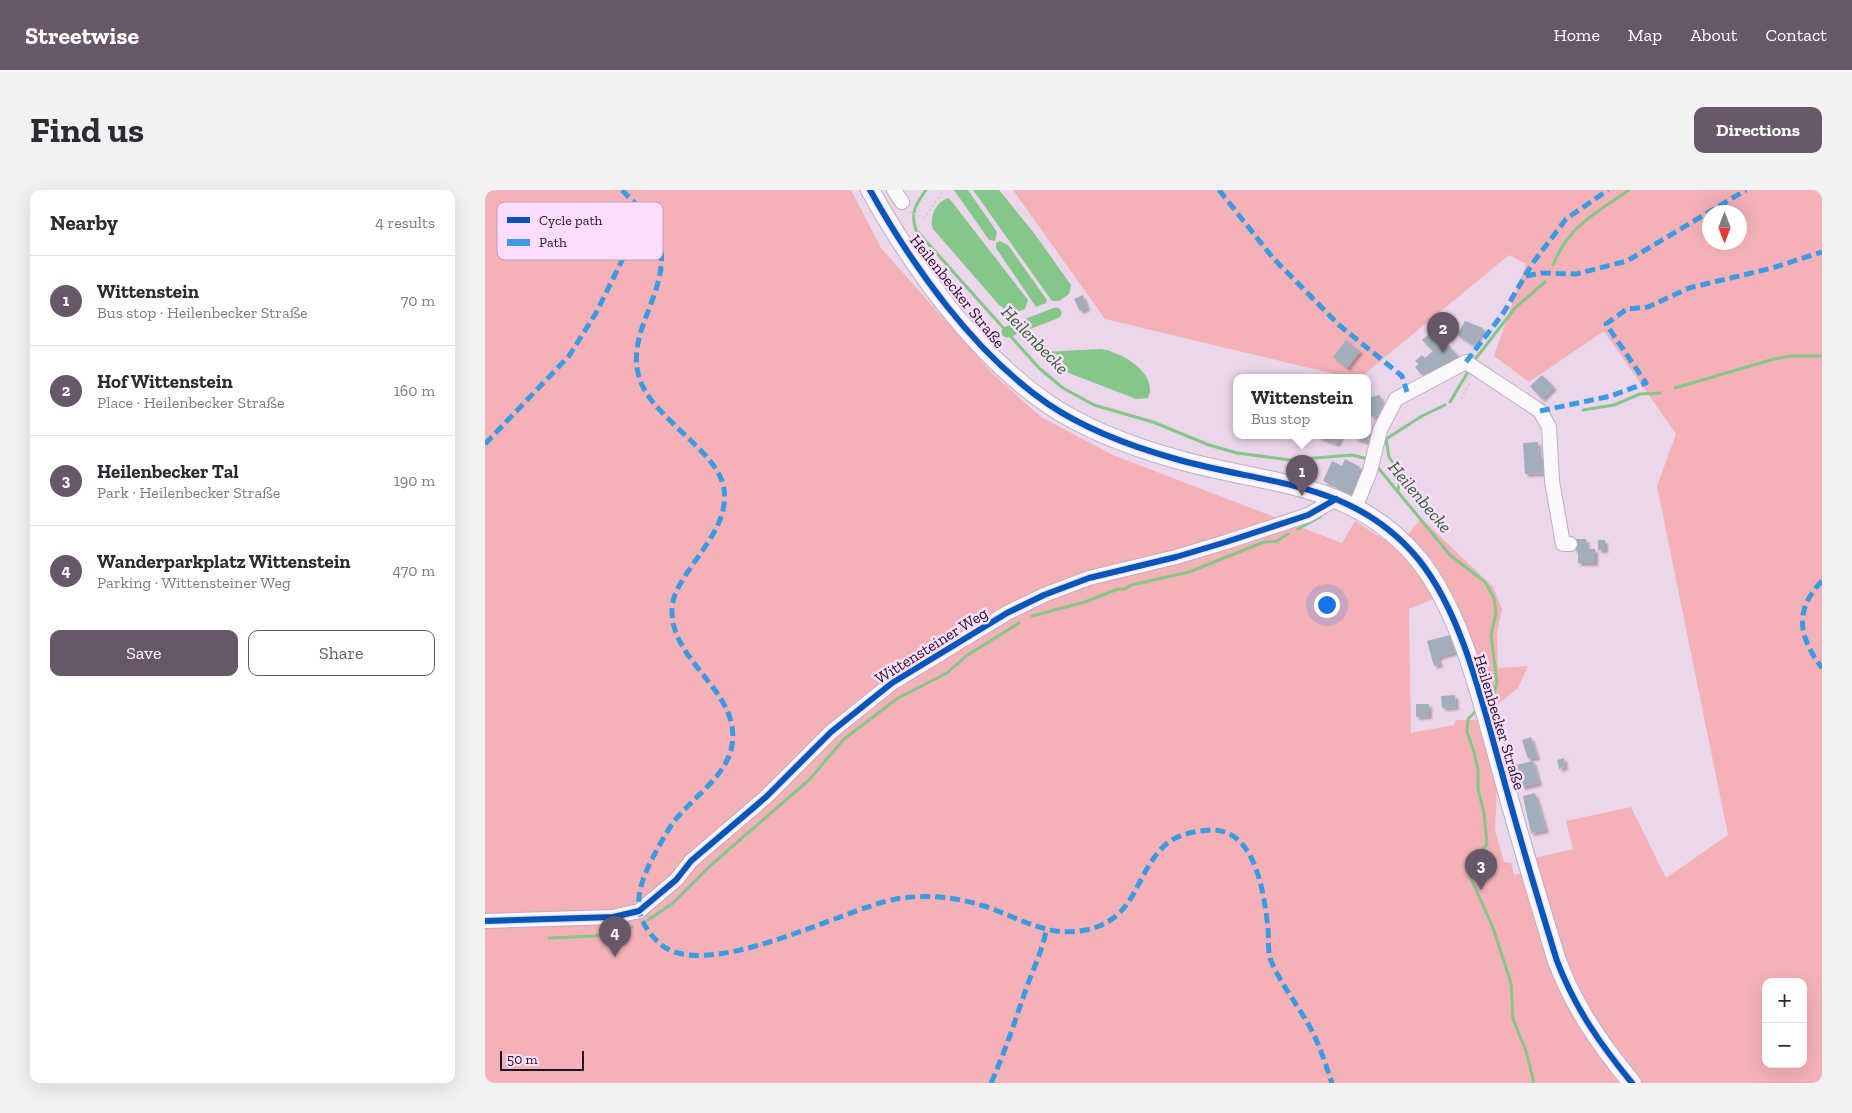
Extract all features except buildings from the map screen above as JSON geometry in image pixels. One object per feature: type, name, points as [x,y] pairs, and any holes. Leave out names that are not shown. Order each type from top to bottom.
[{"type":"main road","name":"Heilenbecker Straße","points":[[870,190],[911,258],[969,331],[1025,387],[1049,405],[1111,436],[1175,459],[1220,471],[1299,485],[1336,499],[1355,508],[1404,543],[1421,562],[1444,598],[1479,696],[1540,905],[1567,987],[1593,1035],[1632,1083]]},
{"type":"street","points":[[893,190],[904,206]]},
{"type":"street","points":[[1355,508],[1370,471],[1380,430],[1396,400],[1466,362],[1540,411],[1549,426],[1552,481],[1563,544],[1570,544]]},
{"type":"street","name":"Wittensteiner Weg","points":[[485,921],[613,918],[639,911],[676,880],[691,861],[766,797],[838,726],[892,683],[1007,613],[1044,595],[1089,578],[1176,557],[1225,542],[1308,515],[1336,499]]},
{"type":"path","points":[[904,206],[924,218],[944,190]]},
{"type":"path","points":[[1461,399],[1469,384],[1463,378]]},
{"type":"shaded area","points":[[485,190],[851,190],[881,248],[991,372],[1041,417],[1113,455],[1342,543],[1355,521],[1405,553],[1436,598],[1409,609],[1411,733],[1454,725],[1456,720],[1479,720],[1497,788],[1495,830],[1504,862],[1511,863],[1514,875],[1523,873],[1568,1002],[1584,1034],[1619,1083],[485,1083]]},
{"type":"shaded area","points":[[954,190],[968,190],[997,232],[995,241],[989,240]]},
{"type":"shaded area","points":[[973,190],[999,190],[1034,233],[1071,285],[1069,294],[1059,301],[1052,301]]},
{"type":"shaded area","points":[[1013,190],[1822,190],[1822,1083],[1638,1083],[1600,1035],[1561,959],[1534,858],[1573,849],[1566,821],[1631,807],[1666,878],[1728,835],[1657,486],[1676,434],[1604,331],[1529,382],[1494,356],[1526,264],[1509,255],[1365,374],[1334,374],[1105,319]]},
{"type":"shaded area","points":[[949,198],[1028,300],[1025,309],[1012,311],[999,305],[933,229],[932,220],[937,206],[940,202]]},
{"type":"shaded area","points":[[1000,241],[1008,245],[1047,300],[1046,303],[1036,307],[996,248],[996,243]]},
{"type":"shaded area","points":[[1101,349],[1128,359],[1143,372],[1148,380],[1150,389],[1148,398],[1136,399],[1069,373],[1042,352]]},
{"type":"shaded area","points":[[1421,518],[1493,587],[1502,609],[1497,633],[1498,668],[1528,666],[1518,688],[1492,709],[1407,536]]},
{"type":"waterway","name":"Heilenbecke","points":[[926,190],[915,209],[914,224],[916,230],[1039,368],[1063,388],[1094,405],[1153,422],[1209,445],[1237,453],[1290,460],[1352,455],[1368,459]]},
{"type":"waterway","points":[[1553,265],[1567,239],[1585,221],[1629,190]]},
{"type":"waterway","points":[[1473,362],[1515,308],[1545,282]]},
{"type":"waterway","points":[[1007,332],[1056,313]]},
{"type":"waterway","points":[[1675,388],[1774,359],[1791,356],[1822,356]]},
{"type":"waterway","points":[[1450,402],[1469,370]]},
{"type":"waterway","points":[[1583,410],[1614,405],[1640,394],[1660,393]]},
{"type":"waterway","points":[[1398,490],[1401,475],[1389,457],[1386,439],[1422,416],[1445,405]]},
{"type":"waterway","name":"Heilenbecke","points":[[1375,464],[1450,555],[1485,582],[1494,598],[1496,613],[1491,635],[1497,683],[1494,693],[1487,700]]},
{"type":"waterway","points":[[1298,529],[1320,517]]},
{"type":"waterway","points":[[1032,616],[1085,602],[1118,589],[1125,589],[1131,585],[1189,572],[1264,542],[1277,541],[1288,534]]},
{"type":"waterway","points":[[648,920],[673,903],[711,865],[809,780],[844,739],[898,698],[947,673],[966,656],[1019,623]]},
{"type":"waterway","name":"Heilenbecke","points":[[1478,709],[1468,719],[1467,732],[1478,770],[1478,789],[1484,813],[1487,844],[1477,855],[1471,879],[1492,925],[1511,983],[1513,1019],[1526,1051],[1534,1083]]},
{"type":"waterway","points":[[549,938],[595,936],[632,927]]},
{"type":"marked path","points":[[622,190],[634,202]]},
{"type":"marked path","points":[[1219,190],[1273,258],[1339,325],[1402,376],[1407,392]]},
{"type":"marked path","points":[[1466,362],[1504,312],[1532,264],[1566,219],[1608,190]]},
{"type":"marked path","points":[[1526,276],[1541,273],[1576,274],[1627,261],[1746,190]]},
{"type":"marked path","points":[[1540,411],[1611,396],[1646,383],[1606,324],[1627,309],[1648,307],[1689,288],[1772,268],[1822,252]]},
{"type":"marked path","points":[[485,444],[569,356],[596,313],[622,260]]},
{"type":"marked path","points":[[662,260],[660,275],[638,342],[636,359],[639,377],[646,392],[656,406],[710,461],[719,475],[724,489],[724,506],[719,522],[675,595],[672,609],[674,628],[692,661],[726,708],[732,726],[732,745],[729,757],[716,777],[670,827],[646,872],[639,903],[643,923],[649,932],[658,942],[679,953],[706,955],[738,950],[773,941],[872,906],[907,897],[952,899],[984,906],[1034,926],[1059,931],[1086,930],[1102,925],[1115,917],[1132,896],[1152,860],[1172,840],[1184,834],[1197,831],[1211,830],[1226,833],[1238,840],[1248,852],[1255,866],[1264,898],[1270,959],[1281,981],[1313,1033],[1332,1083]]},
{"type":"marked path","points":[[1822,581],[1813,592],[1803,614],[1804,635],[1808,646],[1822,668]]},
{"type":"marked path","points":[[991,1083],[1040,953],[1046,931]]},
{"type":"cycle path","points":[[870,190],[906,249],[947,307],[995,360],[1048,404],[1093,429],[1143,449],[1209,468],[1307,489],[1337,500],[1366,514],[1394,534],[1419,560],[1448,607],[1470,662],[1557,961],[1589,1025],[1632,1083]]},
{"type":"cycle path","points":[[485,921],[613,917],[639,911],[676,880],[691,861],[766,797],[831,732],[892,683],[1007,613],[1044,595],[1089,578],[1176,557],[1226,542],[1308,515],[1336,499]]},
{"type":"place","name":"Hof Wittenstein","points":[[1443,353]]},
{"type":"place","name":"Wittenstein","points":[[1302,496]]},
{"type":"place","name":"Heilenbecker Tal","points":[[1481,890]]},
{"type":"place","name":"Wanderparkplatz Wittenstein","points":[[615,957]]}]
